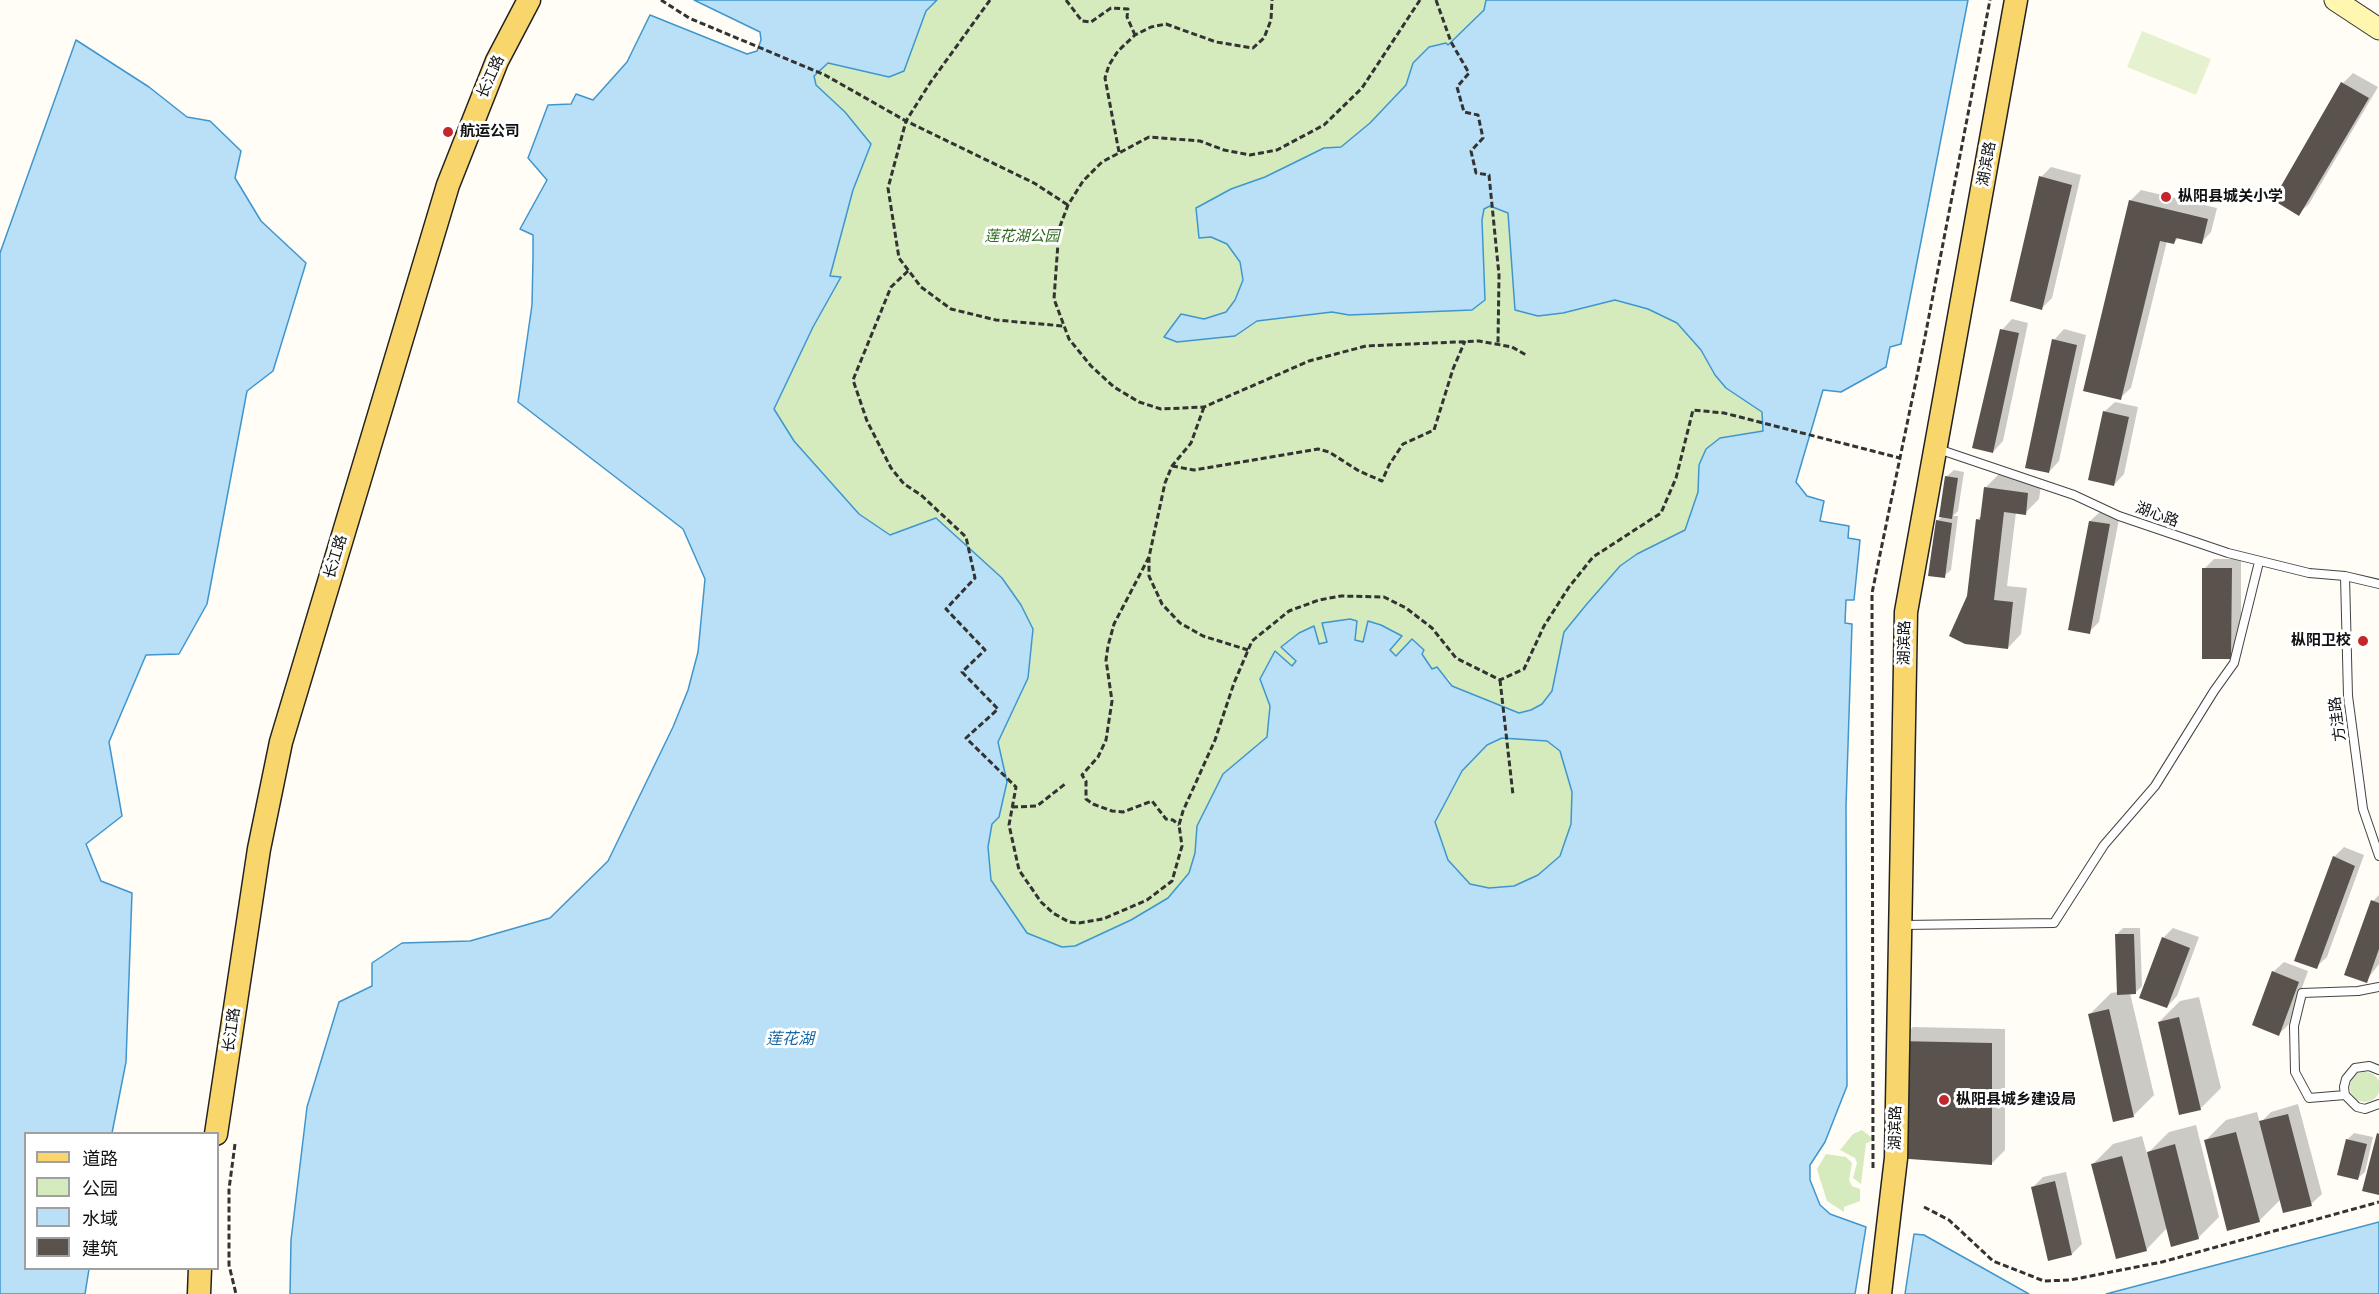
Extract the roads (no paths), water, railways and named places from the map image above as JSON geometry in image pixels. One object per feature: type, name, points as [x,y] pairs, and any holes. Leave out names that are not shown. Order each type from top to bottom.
[{"type":"main road","name":"长江路","points":[[226,1134],[259,849],[281,742],[448,185],[497,61],[529,0]]},
{"type":"main road","name":"湖滨路","points":[[1880,1294],[1896,1158],[1906,612],[2016,0]]},
{"type":"main road","points":[[2335,0],[2379,29]]},
{"type":"main road","points":[[199,1294],[200,1270]]},
{"type":"lane","name":"湖心路","points":[[1934,448],[2074,495],[2120,516],[2177,537],[2259,562],[2309,573],[2345,576],[2379,584]]},
{"type":"lane","points":[[1900,925],[2054,923],[2104,845],[2155,786],[2234,663],[2259,562]]},
{"type":"lane","name":"方洼路","points":[[2345,576],[2348,696],[2363,809],[2379,856]]},
{"type":"lane","points":[[2345,1095],[2309,1098],[2295,1072],[2294,1026],[2302,993],[2358,991],[2379,987]]},
{"type":"lane","points":[[2379,1070],[2369,1065],[2355,1068],[2346,1079],[2345,1095],[2357,1107],[2365,1109],[2379,1104]]},
{"type":"water","name":"莲花湖","points":[[694,0],[937,0],[926,11],[904,71],[889,77],[828,63],[814,76],[816,85],[845,112],[871,144],[853,190],[830,276],[841,277],[813,327],[774,409],[794,441],[859,514],[890,535],[936,518],[1002,578],[1021,605],[1033,629],[1028,678],[998,742],[1007,782],[999,817],[992,824],[988,847],[991,880],[1027,933],[1062,947],[1075,946],[1131,920],[1168,898],[1189,873],[1195,853],[1197,826],[1223,774],[1267,737],[1270,706],[1260,679],[1275,651],[1292,666],[1296,661],[1281,647],[1299,633],[1314,626],[1319,644],[1327,642],[1322,623],[1350,619],[1357,621],[1355,640],[1363,642],[1368,621],[1381,625],[1402,636],[1390,650],[1396,656],[1412,639],[1424,650],[1422,654],[1432,669],[1437,667],[1452,686],[1519,713],[1531,710],[1542,704],[1552,691],[1564,632],[1586,605],[1620,566],[1637,554],[1685,530],[1698,492],[1699,465],[1706,449],[1720,438],[1763,431],[1762,412],[1726,388],[1715,375],[1701,350],[1677,323],[1648,309],[1615,300],[1563,313],[1538,316],[1515,310],[1508,213],[1490,206],[1484,209],[1482,220],[1485,300],[1472,310],[1349,315],[1332,312],[1257,321],[1235,336],[1177,342],[1164,337],[1181,314],[1204,319],[1226,312],[1235,300],[1243,280],[1240,262],[1227,244],[1211,237],[1199,238],[1196,208],[1231,189],[1265,177],[1324,148],[1341,147],[1370,123],[1406,85],[1413,63],[1429,47],[1446,43],[1448,45],[1484,10],[1486,0],[1968,0],[1901,344],[1890,347],[1886,367],[1841,392],[1823,390],[1796,482],[1807,496],[1824,501],[1820,521],[1849,526],[1848,538],[1860,540],[1854,600],[1846,600],[1845,623],[1852,624],[1846,806],[1847,1086],[1825,1142],[1810,1165],[1810,1180],[1820,1205],[1830,1214],[1866,1227],[1855,1294],[290,1294],[291,1240],[307,1107],[339,1002],[372,986],[372,963],[402,943],[470,941],[550,918],[608,861],[673,727],[688,690],[698,652],[705,579],[683,529],[518,402],[532,305],[533,259],[533,235],[520,229],[547,180],[528,158],[548,105],[571,104],[576,94],[593,100],[627,62],[650,15],[747,54],[757,51],[761,40],[760,32]],"holes":[[[1502,738],[1547,741],[1560,751],[1572,792],[1571,824],[1560,856],[1538,875],[1514,886],[1489,888],[1470,884],[1448,860],[1435,822],[1462,771],[1487,745]]]},
{"type":"water","points":[[76,40],[149,87],[187,117],[210,121],[241,151],[235,178],[261,221],[306,263],[273,371],[247,391],[207,604],[179,654],[146,655],[109,742],[122,816],[86,844],[101,881],[132,893],[126,1062],[112,1132],[24,1132],[24,1270],[89,1270],[85,1294],[0,1294],[0,253]]},
{"type":"water","points":[[2379,1222],[2379,1294],[2106,1294]]},
{"type":"water","points":[[1914,1234],[1924,1235],[2029,1294],[1905,1294]]},
{"type":"place","name":"航运公司","points":[[448,132]]},
{"type":"place","name":"枞阳县城关小学","points":[[2166,197]]},
{"type":"place","name":"枞阳卫校","points":[[2363,641]]},
{"type":"place","name":"枞阳县城乡建设局","points":[[1944,1100]]},
{"type":"park label","name":"莲花湖公园","points":[[1022,237]]}]
